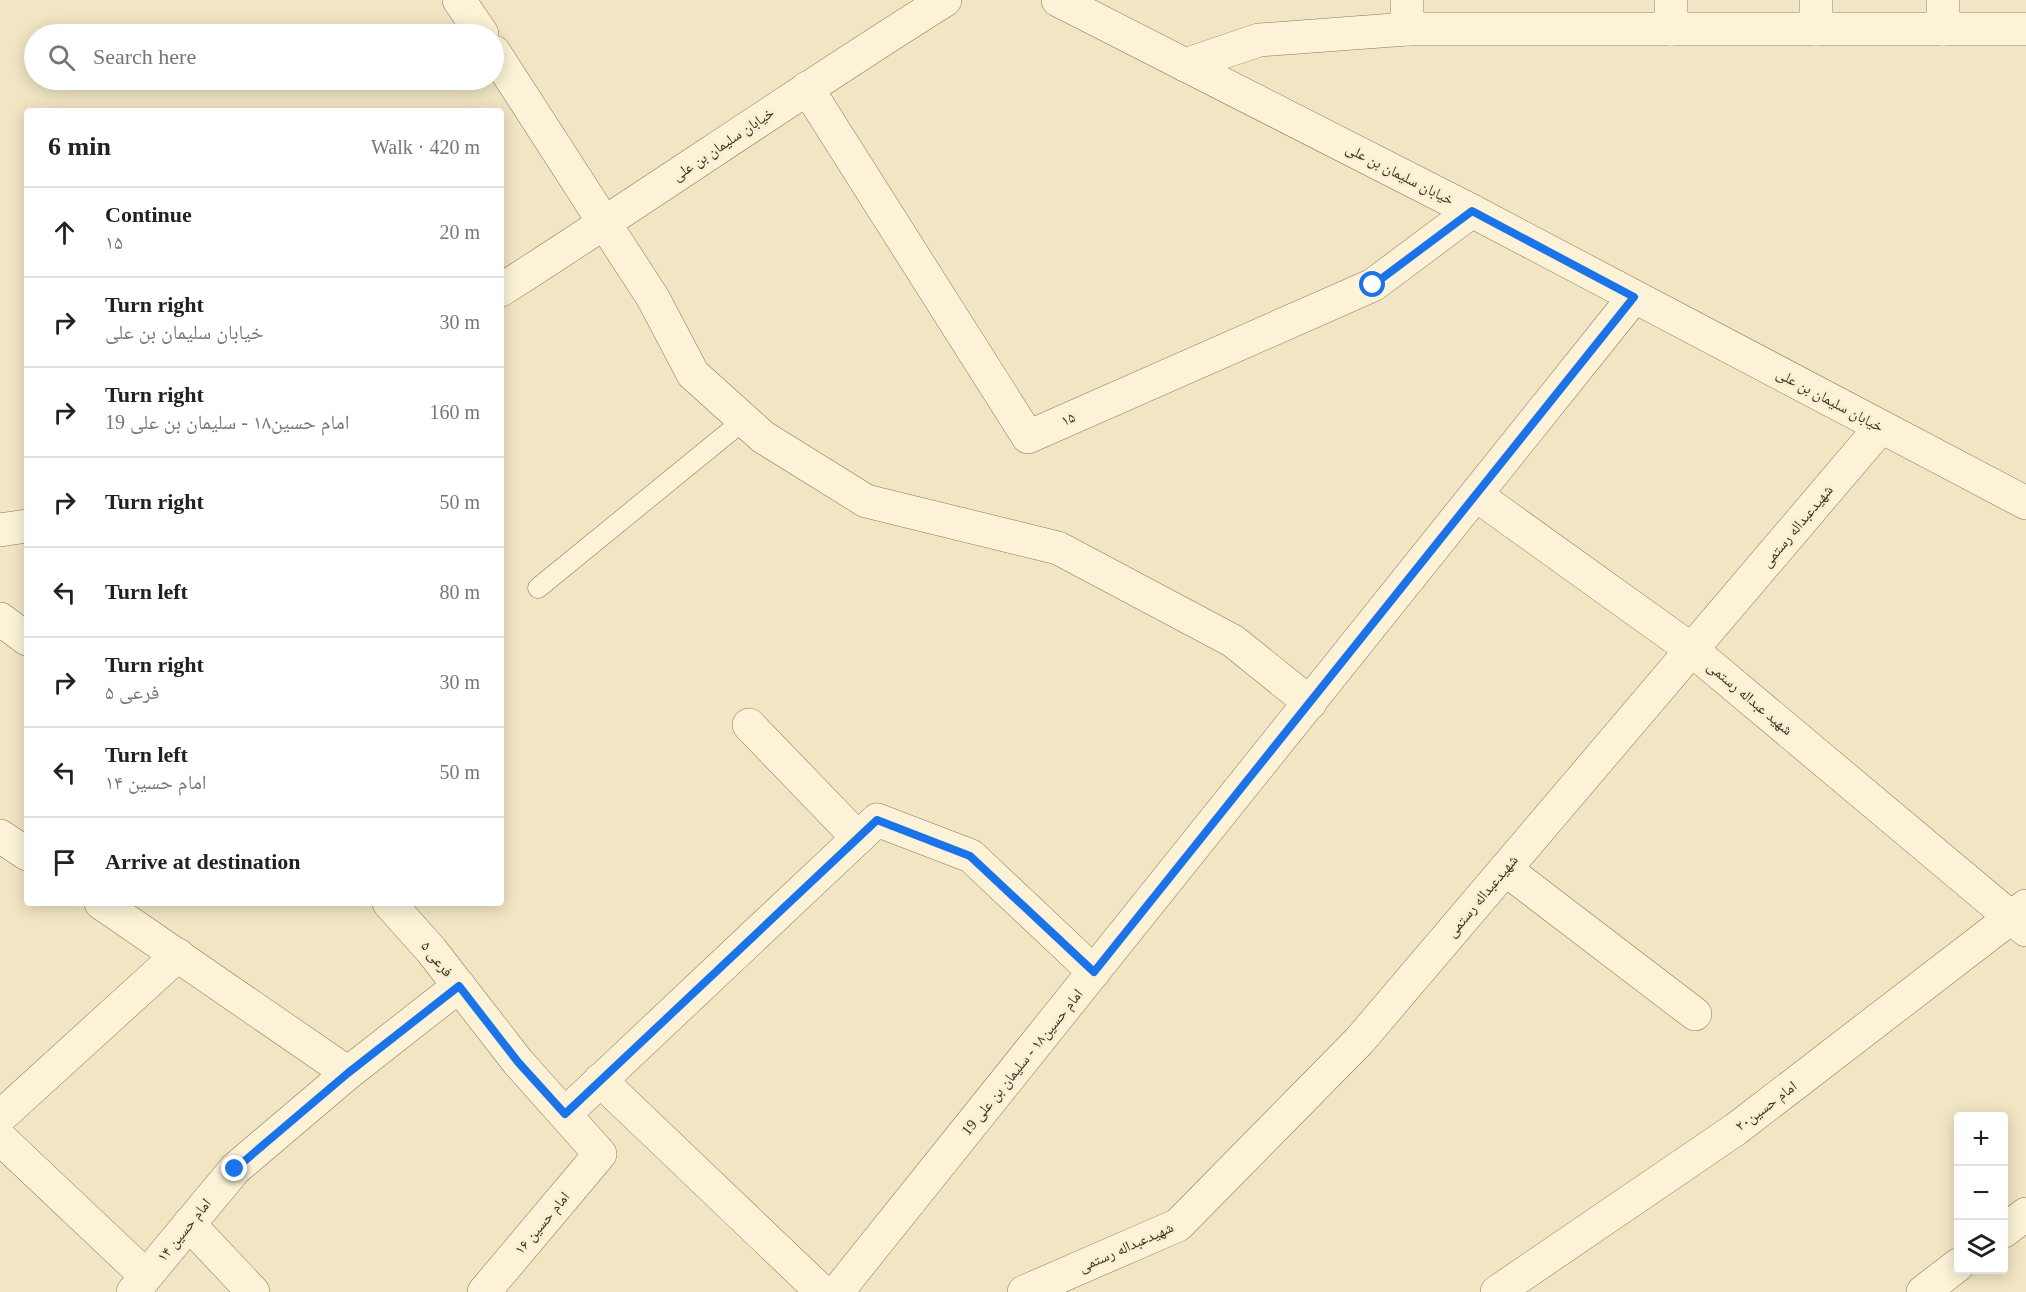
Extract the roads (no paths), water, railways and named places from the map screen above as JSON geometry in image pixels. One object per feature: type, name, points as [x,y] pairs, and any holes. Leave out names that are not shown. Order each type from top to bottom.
[{"type":"street","points":[[459,0],[475,24]]},
{"type":"street","name":"خیابان سلیمان بن علی","points":[[504,289],[807,88],[945,0]]},
{"type":"street","name":"خیابان سلیمان بن علی","points":[[1058,0],[1472,211],[2026,503]]},
{"type":"street","points":[[1185,65],[1259,40],[1407,15],[1943,15],[2026,29]]},
{"type":"street","points":[[504,67],[653,298],[693,374],[763,437],[866,501],[1058,548],[1233,641],[1310,703]]},
{"type":"street","name":"۱۵","points":[[807,88],[1028,437],[1373,285],[1472,211]]},
{"type":"street","name":"امام حسین۱۸ - سلیمان بن علی 19","points":[[837,1292],[1634,297]]},
{"type":"street","name":"شهیدعبداله رستمی","points":[[1024,1292],[1178,1225],[1360,1040],[1881,427]]},
{"type":"street","name":"شهید عبداله رستمی","points":[[1476,495],[1692,650],[2021,918]]},
{"type":"street","points":[[0,530],[24,526]]},
{"type":"street","points":[[0,619],[24,637]]},
{"type":"street","points":[[749,725],[858,838]]},
{"type":"street","points":[[565,1114],[877,820],[970,856],[1094,972]]},
{"type":"street","points":[[0,836],[24,852]]},
{"type":"street","points":[[1505,869],[1695,1014]]},
{"type":"street","points":[[105,906],[348,1073]]},
{"type":"street","name":"فرعی ۵","points":[[392,906],[431,951],[518,1062],[600,1154]]},
{"type":"street","name":"امام حسین۲۰","points":[[1497,1292],[1736,1130],[2021,918]]},
{"type":"street","points":[[0,1117],[178,955]]},
{"type":"street","name":"امام حسین ۱۴","points":[[140,1284],[235,1169],[348,1073],[459,986]]},
{"type":"street","points":[[600,1080],[822,1292]]},
{"type":"street","points":[[0,1138],[140,1284]]},
{"type":"street","name":"امام حسین ۱۶","points":[[484,1292],[600,1154]]},
{"type":"street","points":[[2008,1228],[2026,1214]]},
{"type":"street","points":[[189,1224],[253,1292]]},
{"type":"street","points":[[1928,1290],[1954,1269]]},
{"type":"lane","points":[[538,588],[744,420]]}]
